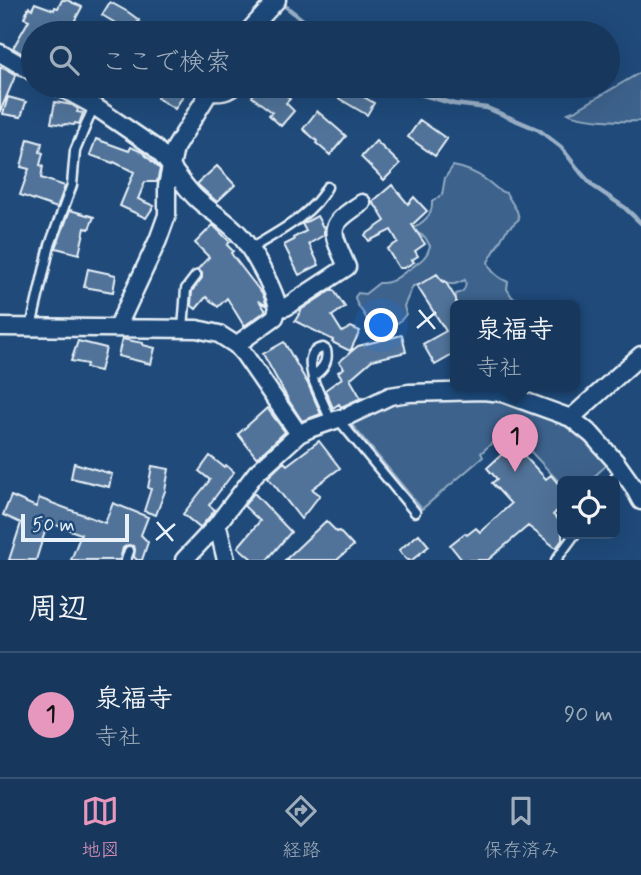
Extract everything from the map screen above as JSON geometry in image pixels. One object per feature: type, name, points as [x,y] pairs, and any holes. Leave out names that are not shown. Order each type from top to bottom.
[{"type":"street","points":[[258,21],[276,1]]},
{"type":"street","points":[[0,53],[21,65]]},
{"type":"street","points":[[80,98],[154,147],[197,200],[236,231],[250,249],[278,308],[275,317],[236,345]]},
{"type":"street","points":[[117,328],[167,215],[167,186],[175,148],[206,98]]},
{"type":"street","points":[[278,308],[286,307],[347,267],[335,239],[335,228],[342,216],[362,203]]},
{"type":"street","points":[[0,327],[197,329],[219,334],[244,354],[299,434]]},
{"type":"street","points":[[572,418],[641,355]]},
{"type":"street","points":[[184,560],[215,527],[256,473],[299,434],[350,415],[390,396],[409,393],[502,393],[572,418],[592,435],[617,475],[633,486],[641,501]]},
{"type":"street","points":[[215,527],[219,531],[226,560]]},
{"type":"lane","points":[[31,327],[50,245],[72,185],[75,151],[94,106]]},
{"type":"lane","points":[[250,249],[307,212],[322,197],[327,187]]},
{"type":"lane","points":[[183,329],[186,289],[196,276]]},
{"type":"lane","points":[[313,376],[319,396],[334,420],[415,512]]},
{"type":"lane","points":[[556,560],[571,539]]},
{"type":"shaded area","points":[[641,72],[641,121],[592,119],[568,113],[597,98],[620,98],[620,84]]},
{"type":"shaded area","points":[[453,166],[475,173],[506,193],[517,211],[519,219],[506,231],[488,262],[495,274],[508,282],[507,289],[512,297],[519,300],[456,300],[456,294],[466,285],[465,280],[451,284],[436,277],[423,287],[413,286],[404,306],[406,314],[400,321],[388,328],[375,329],[355,297],[358,293],[365,294],[379,283],[396,278],[425,256],[430,246],[425,237],[412,230],[429,215],[432,201],[442,195],[445,178]]},
{"type":"shaded area","points":[[479,396],[501,400],[542,415],[581,434],[608,464],[595,476],[557,476],[557,480],[519,439],[514,442],[504,432],[481,453],[483,457],[422,509],[348,420],[407,398]]},
{"type":"building","points":[[62,0],[82,7],[74,21],[28,21],[24,18],[29,7],[32,9],[35,3],[54,10],[55,7],[58,8]]},
{"type":"building","points":[[110,2],[139,20],[112,21],[102,15]]},
{"type":"building","points":[[21,34],[21,53],[13,48]]},
{"type":"building","points":[[0,67],[16,74],[0,112]]},
{"type":"building","points":[[8,97],[26,102],[21,117],[3,114]]},
{"type":"building","points":[[157,98],[182,98],[175,109]]},
{"type":"building","points":[[253,98],[290,99],[286,103],[294,111],[281,126],[269,115],[272,112]]},
{"type":"building","points":[[338,98],[365,98],[374,103],[367,115]]},
{"type":"building","points":[[55,102],[72,105],[78,109],[77,112],[83,113],[79,124],[51,123]]},
{"type":"building","points":[[317,111],[346,136],[330,155],[303,129]]},
{"type":"building","points":[[420,120],[447,139],[435,156],[408,137]]},
{"type":"building","points":[[28,139],[42,143],[41,178],[65,186],[57,208],[20,195],[29,169],[21,167]]},
{"type":"building","points":[[96,139],[129,151],[131,147],[142,152],[160,169],[157,182],[145,182],[138,199],[154,206],[146,218],[120,206],[134,172],[114,162],[90,155]]},
{"type":"building","points":[[376,141],[400,164],[384,180],[361,157]]},
{"type":"building","points":[[217,166],[235,185],[217,202],[197,184]]},
{"type":"building","points":[[392,185],[408,204],[414,197],[427,211],[412,225],[425,244],[415,251],[418,256],[412,260],[414,262],[404,268],[399,268],[387,249],[398,242],[391,230],[369,241],[365,235],[385,221],[372,202]]},
{"type":"building","points":[[70,210],[94,217],[89,229],[85,228],[79,254],[56,248]]},
{"type":"building","points":[[317,216],[324,235],[309,244],[319,265],[299,275],[284,245],[306,231],[302,224]]},
{"type":"building","points":[[213,225],[230,242],[227,245],[233,251],[231,253],[263,295],[266,303],[260,302],[266,311],[244,326],[227,298],[218,307],[206,297],[196,309],[191,305],[192,291],[202,278],[202,273],[197,270],[209,257],[195,243]]},
{"type":"building","points":[[88,269],[116,275],[113,292],[84,287]]},
{"type":"building","points":[[437,274],[445,281],[456,299],[450,300],[450,356],[435,365],[423,344],[446,331],[417,286]]},
{"type":"building","points":[[333,289],[345,307],[332,316],[342,332],[351,327],[360,331],[353,350],[350,351],[295,321],[302,309]]},
{"type":"building","points":[[402,335],[406,352],[372,360],[350,379],[361,398],[333,408],[325,390],[342,378],[338,372],[344,368],[339,362],[358,346]]},
{"type":"building","points":[[122,339],[155,348],[151,364],[118,356]]},
{"type":"building","points":[[78,341],[106,348],[100,371],[86,368],[87,364],[71,361]]},
{"type":"building","points":[[284,342],[308,384],[321,414],[302,421],[263,354]]},
{"type":"building","points":[[267,408],[285,432],[257,458],[238,434]]},
{"type":"building","points":[[319,441],[340,468],[312,489],[320,495],[301,519],[268,477],[284,462],[287,465]]},
{"type":"building","points":[[513,444],[546,479],[551,475],[557,482],[557,511],[553,515],[557,518],[557,539],[562,539],[556,548],[528,526],[488,560],[462,560],[450,545],[476,528],[480,532],[511,504],[492,483],[497,479],[487,468]]},
{"type":"building","points":[[210,456],[234,472],[209,505],[215,510],[200,528],[183,514],[210,480],[199,471]]},
{"type":"building","points":[[74,463],[112,474],[109,487],[71,478]]},
{"type":"building","points":[[152,466],[169,469],[165,491],[156,515],[144,511],[151,489],[148,488]]},
{"type":"building","points":[[254,493],[291,532],[267,560],[253,560],[238,547],[260,521],[244,506]]},
{"type":"building","points":[[11,496],[36,507],[39,498],[105,523],[113,503],[148,517],[141,535],[148,542],[142,560],[134,557],[135,549],[128,545],[123,548],[120,560],[71,560],[81,534],[48,522],[36,560],[9,560],[21,523],[3,515]]},
{"type":"building","points":[[326,521],[353,546],[337,560],[285,560]]},
{"type":"building","points":[[419,534],[429,546],[412,560],[407,560],[399,550]]},
{"type":"waterway","points":[[279,1],[304,21]]},
{"type":"waterway","points":[[434,98],[454,104],[487,108],[539,130],[561,147],[593,186],[624,207],[641,223]]},
{"type":"place","name":"泉福寺","points":[[515,472]]}]
